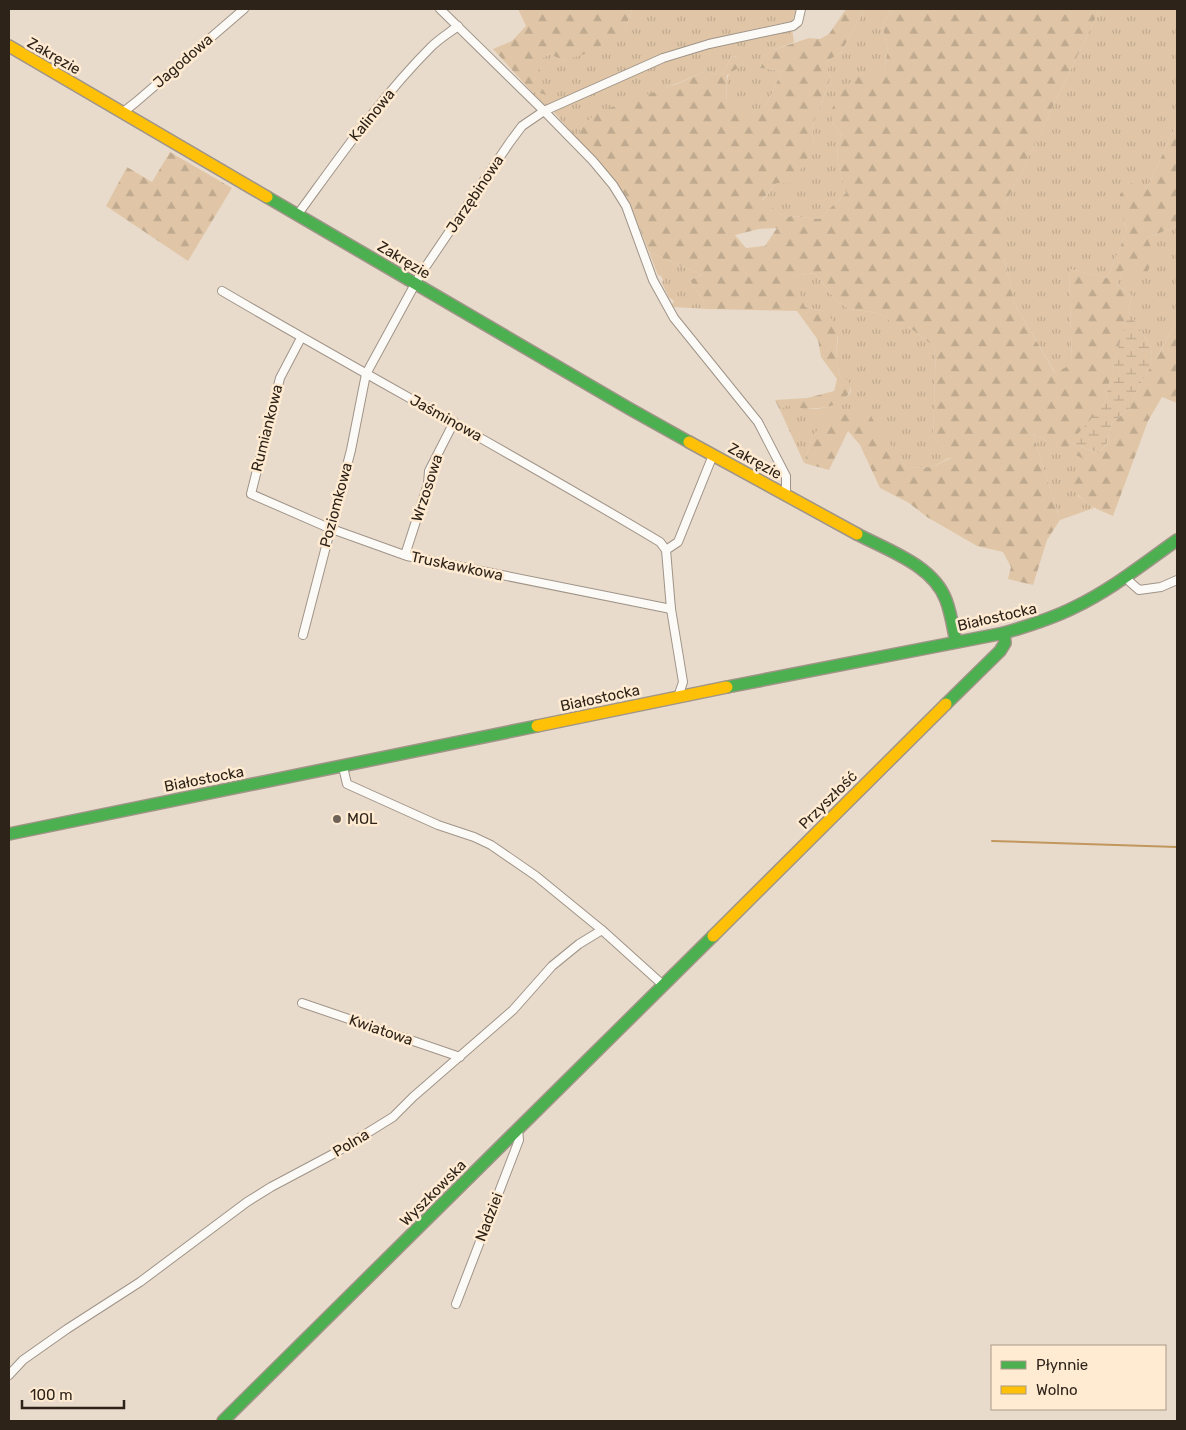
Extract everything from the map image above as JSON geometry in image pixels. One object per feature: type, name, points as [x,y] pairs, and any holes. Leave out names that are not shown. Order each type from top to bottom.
[{"type":"street","name":"Jagodowa","points":[[122,112],[244,9]]},
{"type":"street","name":"Zakręzie","points":[[440,9],[544,111],[614,185],[626,206],[654,280],[674,318],[758,422],[786,476],[786,496]]},
{"type":"street","points":[[544,111],[662,58],[709,44],[793,26],[798,22],[801,9]]},
{"type":"street","name":"Kalinowa","points":[[298,214],[397,84],[432,46],[458,26]]},
{"type":"street","name":"Zakręzie","points":[[9,46],[298,214],[415,285],[786,496],[920,567],[937,584],[946,600],[956,642]]},
{"type":"street","name":"Jarzębinowa","points":[[366,374],[420,275],[510,142],[522,126],[544,111]]},
{"type":"street","name":"Jaśminowa","points":[[222,291],[302,338],[562,483],[660,542],[666,550]]},
{"type":"street","name":"Rumiankowa","points":[[251,494],[280,378],[302,338]]},
{"type":"street","name":"Poziomkowa","points":[[303,635],[329,528],[351,450],[366,374]]},
{"type":"street","name":"Wrzosowa","points":[[405,556],[428,484],[429,470],[454,422]]},
{"type":"street","points":[[678,698],[683,682],[671,609],[666,550],[678,542],[714,455]]},
{"type":"street","name":"Truskawkowa","points":[[251,494],[329,528],[405,556],[671,609]]},
{"type":"street","name":"Białostocka","points":[[9,834],[1004,633],[1040,623],[1083,604],[1177,540]]},
{"type":"street","points":[[1126,576],[1139,590],[1161,586],[1177,580]]},
{"type":"street","name":"Przyszłość","points":[[663,985],[1000,651],[1005,643],[1004,633]]},
{"type":"street","points":[[343,767],[347,784],[438,825],[491,845],[536,876],[602,930],[663,985]]},
{"type":"street","name":"Polna","points":[[9,1375],[23,1360],[140,1282],[247,1202],[335,1153],[394,1117],[413,1097],[513,1010],[552,966],[579,944],[602,930]]},
{"type":"street","name":"Wyszkowska","points":[[223,1421],[663,985]]},
{"type":"street","name":"Kwiatowa","points":[[302,1004],[460,1058]]},
{"type":"street","name":"Nadziei","points":[[456,1304],[519,1140],[518,1129]]},
{"type":"green space","points":[[518,9],[632,9],[626,27],[592,52],[564,60],[548,54],[538,63],[546,95],[531,91],[493,49],[512,41],[526,26]]},
{"type":"green space","points":[[632,9],[797,9],[792,21],[746,31],[666,53],[546,109],[531,91],[545,95],[537,63],[548,54],[564,60],[626,27]]},
{"type":"green space","points":[[846,9],[865,9],[841,52],[826,62],[830,79],[812,127],[814,147],[792,184],[777,183],[762,200],[786,218],[791,216],[819,219],[846,193],[838,163],[837,145],[842,134],[832,123],[831,111],[840,92],[859,74],[884,71],[888,50],[882,25],[892,9],[1100,9],[1004,205],[1004,258],[1015,305],[1055,373],[1072,364],[1069,269],[1107,278],[1127,231],[1121,214],[1120,194],[1131,183],[1146,190],[1177,123],[1177,226],[1147,238],[1154,254],[1148,271],[1138,277],[1123,270],[1117,285],[1132,296],[1104,404],[1071,443],[1098,453],[1107,444],[1112,423],[1129,409],[1140,384],[1177,321],[1177,403],[1162,397],[1148,421],[1113,516],[1086,502],[1077,494],[1068,480],[1088,461],[1033,434],[1060,520],[1047,540],[1033,585],[1008,579],[1011,567],[1003,552],[977,546],[927,517],[909,503],[880,488],[860,445],[848,431],[829,470],[804,463],[812,438],[827,415],[849,409],[869,411],[873,420],[907,468],[932,467],[951,458],[933,436],[936,348],[909,327],[903,330],[878,313],[849,309],[835,299],[815,273],[793,276],[805,307],[826,312],[838,327],[836,359],[840,376],[851,385],[845,398],[832,406],[799,408],[786,406],[780,410],[775,400],[807,398],[834,391],[837,379],[821,357],[818,340],[797,311],[708,309],[690,280],[702,275],[649,252],[629,201],[576,138],[586,122],[598,112],[677,84],[706,71],[722,75],[732,56],[739,57],[741,66],[727,75],[727,102],[746,117],[767,104],[782,71],[760,68],[766,46],[776,49],[809,38],[820,39],[829,34]],"holes":[[[777,228],[765,246],[746,248],[735,235],[759,229]]]},
{"type":"green space","points":[[865,9],[892,9],[882,25],[888,50],[884,71],[832,123],[842,134],[837,145],[838,163],[846,193],[819,219],[791,216],[786,218],[762,201],[777,183],[814,147],[812,127],[830,79],[826,62],[841,52]]},
{"type":"green space","points":[[1100,9],[1177,9],[1177,123],[1146,190],[1121,214],[1127,231],[1107,278],[1069,269],[1072,364],[1056,374],[1015,305],[1004,258],[1004,205]]},
{"type":"green space","points":[[792,29],[794,42],[776,49],[766,47],[760,68],[782,71],[767,104],[745,118],[727,102],[726,88],[728,78],[739,57],[732,56],[722,75],[706,71],[586,122],[576,138],[554,112],[672,57],[718,44]]},
{"type":"green space","points":[[170,152],[232,188],[188,261],[106,206],[127,167],[152,182]]},
{"type":"green space","points":[[1177,226],[1177,321],[1152,365],[1151,347],[1128,310],[1132,296],[1117,285],[1123,270],[1147,238]]},
{"type":"green space","points":[[649,252],[702,275],[690,280],[708,309],[673,307],[672,304],[674,302],[669,298],[662,283],[663,280],[658,275]]},
{"type":"green space","points":[[815,273],[835,299],[849,309],[878,313],[903,329],[909,327],[936,348],[933,436],[951,457],[932,467],[907,468],[872,420],[869,411],[812,438],[804,463],[780,410],[785,406],[813,409],[824,408],[846,398],[851,388],[848,382],[840,376],[836,359],[838,337],[826,312],[805,307],[792,276]]},
{"type":"green space","points":[[1128,310],[1151,347],[1152,365],[1140,384],[1129,409],[1112,423],[1107,443],[1099,453],[1070,443],[1104,404]]},
{"type":"green space","points":[[1033,434],[1089,461],[1078,496],[1094,508],[1060,520]]},
{"type":"waterway","points":[[992,841],[1177,847]]},
{"type":"traffic: fast","points":[[267,197],[689,442]]},
{"type":"traffic: fast","points":[[857,534],[908,560],[931,577],[940,588],[946,600],[956,642]]},
{"type":"traffic: fast","points":[[727,687],[1004,633],[1031,625],[1087,601],[1177,540]]},
{"type":"traffic: fast","points":[[946,704],[1000,651],[1005,643],[1004,633]]},
{"type":"traffic: fast","points":[[9,834],[537,726]]},
{"type":"traffic: fast","points":[[223,1421],[713,936]]},
{"type":"traffic: slow","points":[[9,46],[267,197]]},
{"type":"traffic: slow","points":[[689,442],[857,534]]},
{"type":"traffic: slow","points":[[537,726],[727,687]]},
{"type":"traffic: slow","points":[[713,936],[946,704]]},
{"type":"place","name":"MOL","points":[[337,819]]}]
